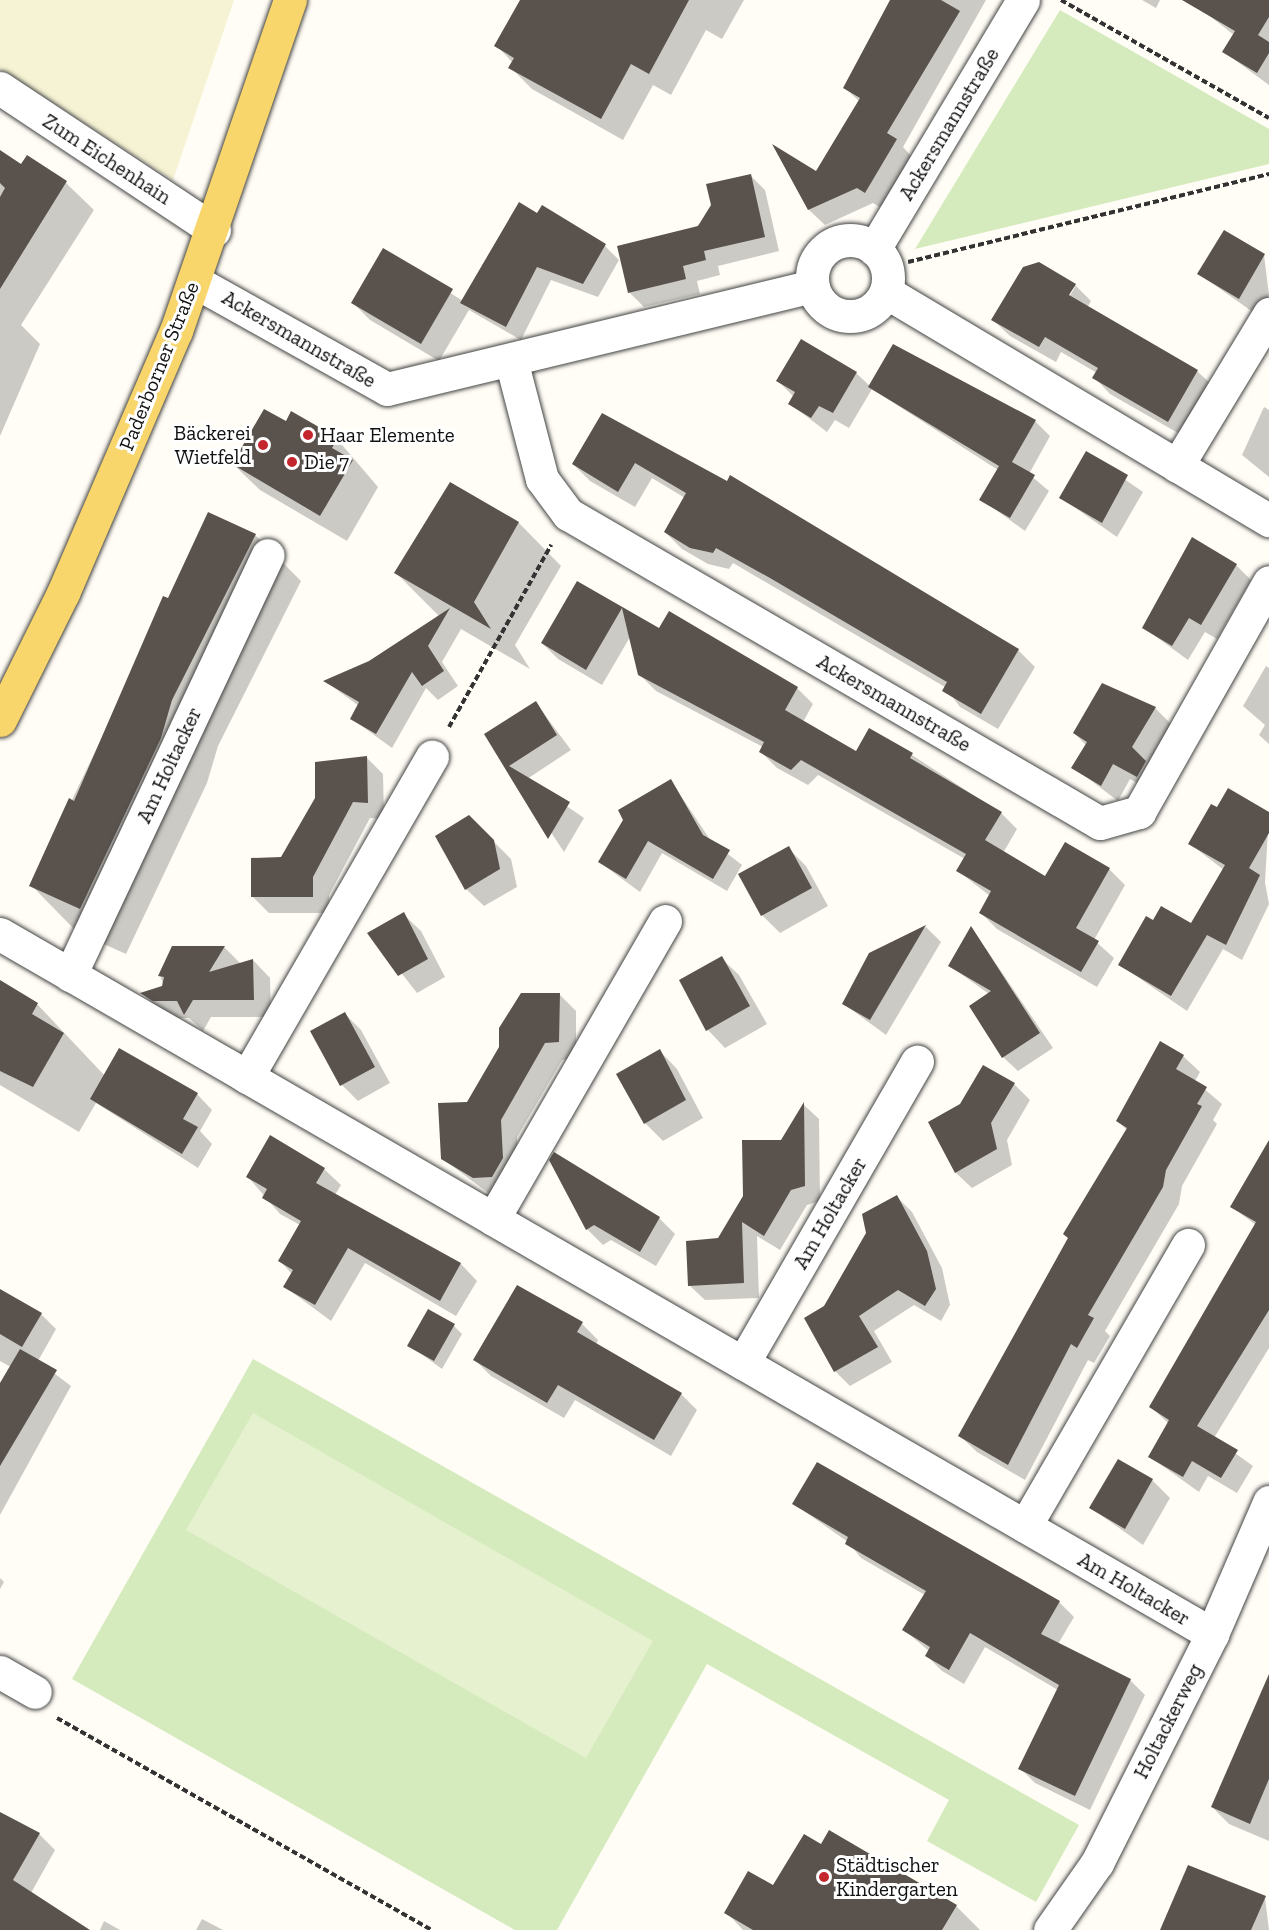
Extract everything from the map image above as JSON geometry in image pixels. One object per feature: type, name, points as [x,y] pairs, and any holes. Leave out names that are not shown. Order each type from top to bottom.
[{"type":"main road","name":"Paderborner Straße","points":[[0,720],[63,593],[194,281],[214,230],[290,0]]},
{"type":"street","name":"Ackersmannstraße","points":[[194,281],[387,389],[813,286],[821,303],[844,316],[866,313],[882,270],[1023,0]]},
{"type":"street","name":"Zum Eichenhain","points":[[0,88],[214,230]]},
{"type":"street","points":[[813,286],[814,267],[826,248],[849,240],[882,270],[1177,466],[1269,520]]},
{"type":"street","points":[[1177,466],[1269,314]]},
{"type":"street","name":"Ackersmannstraße","points":[[511,360],[542,479],[568,514],[1100,822],[1139,812],[1269,582]]},
{"type":"street","name":"Am Holtacker","points":[[70,975],[268,555]]},
{"type":"street","points":[[247,1077],[432,756]]},
{"type":"street","points":[[493,1219],[665,921]]},
{"type":"street","name":"Am Holtacker","points":[[0,934],[1212,1634]]},
{"type":"street","name":"Am Holtacker","points":[[743,1363],[917,1062]]},
{"type":"street","points":[[1025,1526],[1188,1245]]},
{"type":"street","name":"Holtackerweg","points":[[1050,1930],[1097,1863],[1212,1634],[1269,1502]]},
{"type":"street","points":[[0,1672],[35,1692]]},
{"type":"path","points":[[1061,0],[1269,118]]},
{"type":"path","points":[[882,270],[1269,174]]},
{"type":"path","points":[[432,756],[568,514]]},
{"type":"path","points":[[35,1692],[60,1720],[432,1930]]},
{"type":"shaded area","points":[[0,0],[234,0],[173,180],[0,69]]},
{"type":"green space","points":[[1060,10],[1269,129],[1269,164],[915,249]]},
{"type":"green space","points":[[253,1359],[1079,1825],[1036,1902],[927,1841],[949,1800],[707,1664],[557,1930],[515,1930],[72,1679]]},
{"type":"green space","points":[[253,1413],[653,1641],[586,1758],[186,1530]]},
{"type":"building","points":[[520,0],[689,0],[649,74],[631,64],[601,119],[508,68],[514,58],[494,46]]},
{"type":"building","points":[[890,0],[941,0],[960,11],[887,133],[897,139],[865,193],[857,188],[808,210],[772,144],[816,171],[860,98],[843,88]]},
{"type":"building","points":[[1182,0],[1269,0],[1269,17],[1258,35],[1269,42],[1269,53],[1257,73],[1222,52],[1235,31]]},
{"type":"building","points":[[0,150],[21,164],[27,155],[67,181],[0,289],[0,197],[5,188],[0,183]]},
{"type":"building","points":[[751,174],[765,237],[704,251],[706,260],[683,266],[686,279],[628,293],[617,246],[698,226],[711,205],[706,184]]},
{"type":"building","points":[[519,202],[537,213],[542,205],[606,244],[583,284],[537,267],[506,327],[460,303]]},
{"type":"building","points":[[1224,230],[1265,254],[1239,299],[1197,274]]},
{"type":"building","points":[[383,248],[453,289],[421,344],[351,303]]},
{"type":"building","points":[[1039,262],[1076,284],[1069,295],[1198,370],[1168,422],[1092,378],[1098,368],[1045,337],[1039,347],[991,320],[1023,267]]},
{"type":"building","points":[[801,339],[857,372],[833,413],[819,406],[811,418],[788,404],[795,392],[776,381]]},
{"type":"building","points":[[893,344],[1036,420],[1012,462],[1035,475],[1010,518],[979,500],[999,466],[868,387]]},
{"type":"building","name":"Die 7","points":[[264,409],[286,421],[291,411],[338,438],[332,448],[353,460],[320,516],[232,464]]},
{"type":"building","points":[[602,413],[727,481],[730,475],[1019,649],[981,714],[942,691],[947,682],[770,578],[716,548],[713,553],[690,548],[664,532],[686,493],[635,463],[618,492],[572,464]]},
{"type":"building","points":[[1086,451],[1128,475],[1102,523],[1059,498]]},
{"type":"building","points":[[450,482],[519,522],[474,602],[491,629],[394,573]]},
{"type":"building","points":[[208,512],[256,534],[172,700],[161,738],[80,909],[29,886],[69,798],[74,801],[163,596],[168,598]]},
{"type":"building","points":[[1192,537],[1237,564],[1201,625],[1189,618],[1172,646],[1142,628]]},
{"type":"building","points":[[577,581],[659,628],[669,611],[798,687],[785,710],[856,751],[869,728],[913,753],[910,758],[1002,812],[985,840],[1045,876],[1065,842],[1110,868],[1076,928],[1099,941],[1081,972],[979,913],[991,891],[956,871],[966,854],[801,760],[791,770],[759,752],[764,742],[638,675],[622,608],[586,670],[541,643]]},
{"type":"building","points":[[450,608],[428,646],[444,671],[422,686],[412,672],[376,734],[350,719],[359,702],[323,681],[369,661]]},
{"type":"building","points":[[1102,683],[1156,707],[1132,747],[1146,761],[1137,777],[1113,764],[1101,786],[1071,768],[1087,742],[1073,733]]},
{"type":"building","points":[[536,701],[557,735],[509,766],[570,802],[548,839],[484,734]]},
{"type":"building","points":[[367,756],[368,803],[353,802],[313,877],[313,897],[251,897],[251,858],[281,857],[315,798],[315,762]]},
{"type":"building","points":[[671,779],[703,835],[730,850],[713,879],[648,841],[626,879],[598,862],[623,820],[618,810]]},
{"type":"building","points":[[1228,788],[1269,812],[1269,833],[1249,868],[1260,875],[1226,945],[1207,935],[1171,996],[1118,965],[1146,916],[1153,920],[1161,906],[1191,923],[1225,865],[1188,844],[1211,804],[1217,807]]},
{"type":"building","points":[[469,815],[494,840],[500,869],[465,890],[435,836]]},
{"type":"building","points":[[789,846],[812,888],[761,916],[738,874]]},
{"type":"building","points":[[404,912],[428,959],[398,976],[367,933]]},
{"type":"building","points":[[926,925],[870,1020],[842,1004],[869,953]]},
{"type":"building","points":[[971,926],[1040,1033],[1002,1058],[969,1006],[991,991],[948,966]]},
{"type":"building","points":[[172,946],[225,946],[209,972],[253,959],[254,1000],[193,1000],[184,1015],[177,1001],[153,1001],[140,993],[162,986],[164,977],[158,976]]},
{"type":"building","points":[[722,956],[750,1006],[706,1031],[679,980]]},
{"type":"building","points":[[0,980],[38,1003],[32,1014],[64,1033],[33,1087],[0,1071]]},
{"type":"building","points":[[521,993],[560,993],[559,1042],[545,1043],[501,1120],[503,1158],[492,1177],[473,1178],[441,1159],[438,1103],[467,1102],[499,1047],[499,1028]]},
{"type":"building","points":[[345,1012],[375,1067],[340,1086],[310,1031]]},
{"type":"building","points":[[1160,1041],[1184,1055],[1176,1069],[1207,1087],[1197,1104],[1202,1106],[1166,1170],[1163,1187],[1088,1315],[1094,1318],[1077,1348],[1071,1344],[1008,1465],[958,1436],[1068,1238],[1063,1234],[1127,1128],[1116,1121]]},
{"type":"building","points":[[119,1048],[198,1093],[183,1119],[198,1127],[182,1154],[90,1099]]},
{"type":"building","points":[[660,1049],[686,1100],[644,1124],[616,1074]]},
{"type":"building","points":[[983,1065],[1015,1083],[991,1123],[997,1149],[955,1173],[928,1122],[960,1104]]},
{"type":"building","points":[[804,1102],[805,1186],[791,1190],[764,1236],[742,1222],[744,1283],[688,1286],[686,1241],[718,1238],[743,1196],[742,1140],[781,1140]]},
{"type":"building","points":[[270,1135],[325,1168],[316,1183],[461,1263],[440,1301],[348,1248],[315,1305],[283,1287],[293,1270],[278,1261],[301,1221],[262,1198],[267,1189],[246,1177]]},
{"type":"building","points":[[1269,1140],[1269,1310],[1197,1426],[1238,1450],[1221,1478],[1192,1461],[1183,1477],[1148,1457],[1169,1420],[1149,1407],[1256,1222],[1230,1207]]},
{"type":"building","points":[[554,1152],[660,1217],[640,1252],[594,1225],[586,1230],[549,1160]]},
{"type":"building","points":[[897,1195],[927,1251],[936,1289],[925,1306],[898,1290],[859,1316],[878,1347],[834,1372],[804,1318],[824,1306],[866,1233],[862,1214]]},
{"type":"building","points":[[517,1285],[583,1322],[577,1332],[682,1393],[654,1440],[558,1385],[547,1403],[473,1360]]},
{"type":"building","points":[[0,1289],[42,1313],[22,1347],[0,1334]]},
{"type":"building","points":[[428,1309],[455,1324],[434,1361],[407,1346]]},
{"type":"building","points":[[20,1349],[57,1370],[0,1466],[0,1383]]},
{"type":"building","points":[[1118,1459],[1153,1479],[1125,1529],[1089,1508]]},
{"type":"building","points":[[817,1462],[1060,1601],[1041,1634],[1131,1679],[1075,1796],[1018,1769],[1059,1685],[970,1633],[949,1670],[925,1656],[930,1647],[902,1630],[926,1591],[845,1544],[848,1537],[792,1504]]},
{"type":"building","points":[[1269,1674],[1269,1779],[1250,1824],[1211,1807]]},
{"type":"building","points":[[0,1812],[40,1833],[13,1880],[90,1930],[0,1930]]},
{"type":"building","name":"Städtischer Kindergarten","points":[[829,1830],[957,1905],[942,1930],[753,1930],[724,1913],[748,1871],[773,1885],[804,1834],[821,1844]]},
{"type":"building","points":[[1188,1865],[1266,1896],[1251,1930],[1160,1930]]},
{"type":"place","name":"Haar Elemente","points":[[308,435]]},
{"type":"place","name":"Bäckerei Wietfeld","points":[[263,445]]},
{"type":"place","name":"Die 7","points":[[292,462]]},
{"type":"place","name":"Städtischer Kindergarten","points":[[824,1877]]}]
